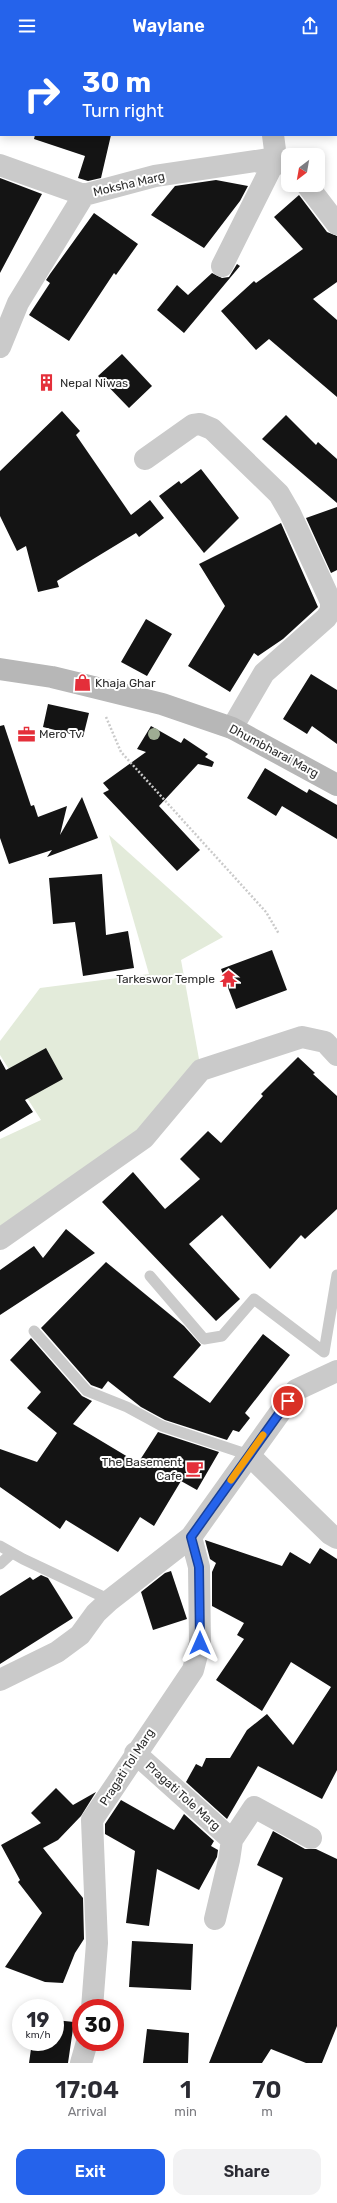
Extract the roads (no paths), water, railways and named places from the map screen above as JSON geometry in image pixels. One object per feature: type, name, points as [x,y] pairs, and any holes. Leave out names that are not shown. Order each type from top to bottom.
[{"type":"main road","name":"Dhumbharai Marg","points":[[0,669],[52,677],[162,704],[232,728],[337,784]]},
{"type":"street","points":[[273,136],[281,159]]},
{"type":"street","name":"Moksha Marg","points":[[0,347],[18,303],[84,195],[155,176],[281,162]]},
{"type":"street","points":[[222,266],[281,164]]},
{"type":"street","points":[[0,165],[84,195]]},
{"type":"street","points":[[312,192],[337,224]]},
{"type":"street","points":[[145,459],[193,425],[200,424],[212,429],[279,494],[290,513],[331,602],[331,611],[326,618],[264,673],[232,728]]},
{"type":"street","points":[[0,1239],[144,1138],[201,1070],[302,1037],[325,1042],[337,1055]]},
{"type":"street","points":[[0,1680],[58,1652],[80,1635],[96,1613],[110,1600],[191,1537],[296,1390],[337,1371]]},
{"type":"street","points":[[249,1455],[330,1534],[337,1538]]},
{"type":"street","name":"Pragati Tol Marg","points":[[93,1999],[97,1943],[92,1820],[135,1753],[193,1670],[200,1643],[199,1575],[191,1537]]},
{"type":"street","name":"Pragati Tole Marg","points":[[135,1753],[232,1840]]},
{"type":"street","name":"Pragati Tole Marg","points":[[215,1919],[230,1860],[232,1840],[254,1807],[311,1838]]},
{"type":"street","points":[[81,2063],[84,2051]]},
{"type":"lane","points":[[150,1276],[204,1339],[222,1336],[254,1299],[324,1352],[337,1275]]},
{"type":"lane","points":[[34,1331],[87,1391],[127,1408],[162,1426],[249,1455]]},
{"type":"lane","points":[[0,1546],[110,1600]]},
{"type":"lane","points":[[0,1564],[12,1552]]},
{"type":"place","name":"Nepal Niwas","points":[[47,383]]},
{"type":"place","name":"Khaja Ghar","points":[[82,683]]},
{"type":"place","name":"Mero Tv","points":[[26,734]]},
{"type":"place","name":"Tarkeswor Temple","points":[[228,979]]},
{"type":"place","name":"The Basement Cafe","points":[[195,1469]]}]
